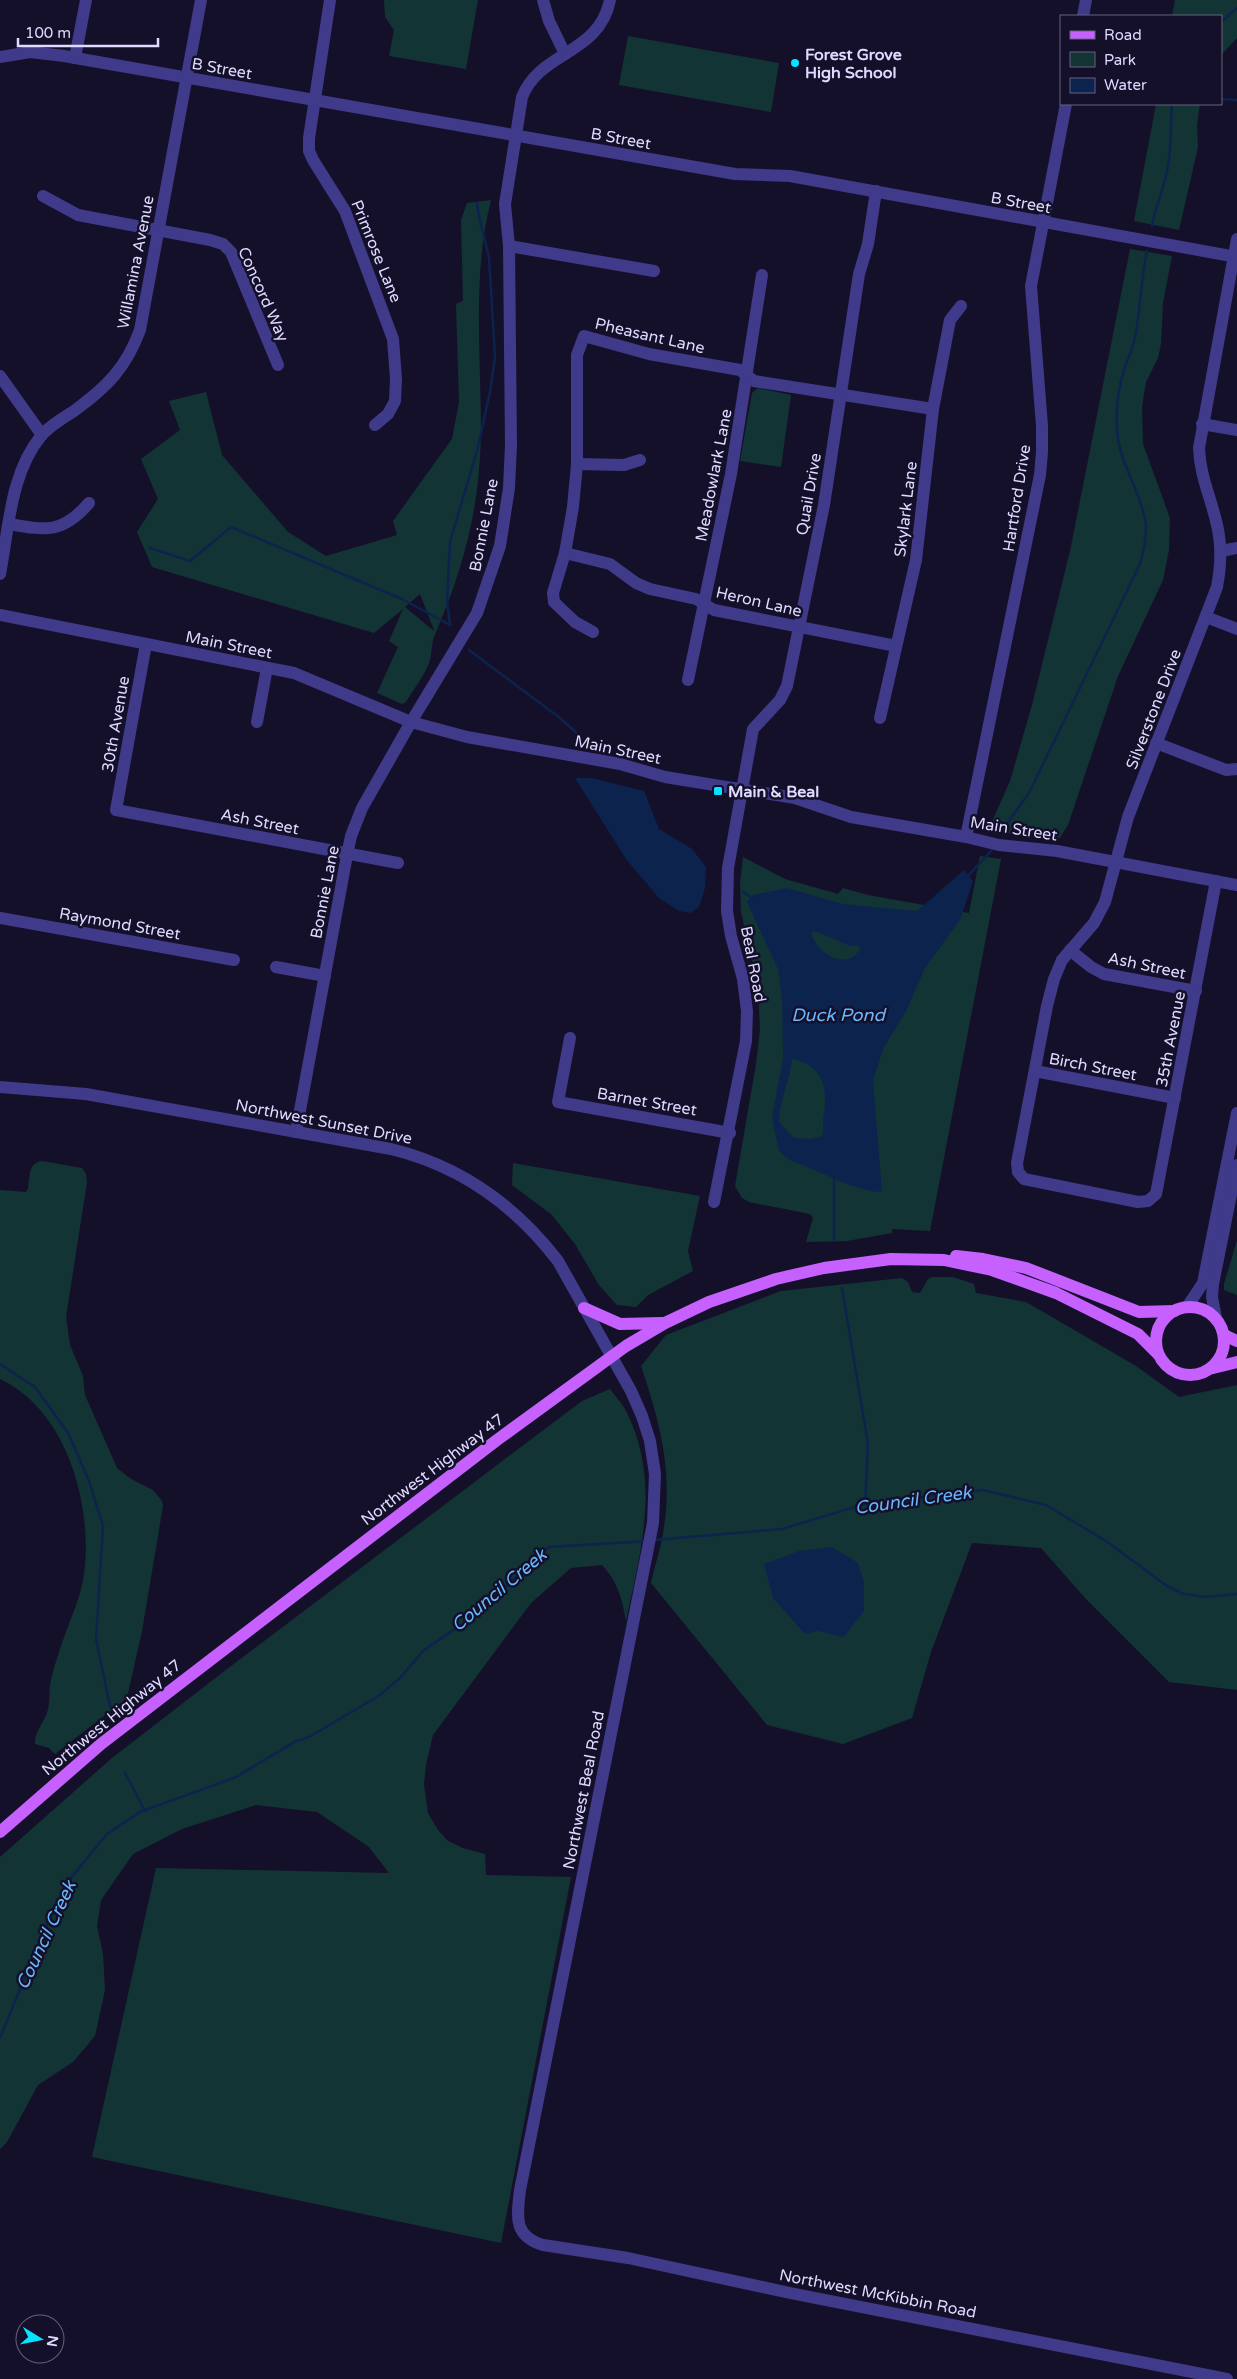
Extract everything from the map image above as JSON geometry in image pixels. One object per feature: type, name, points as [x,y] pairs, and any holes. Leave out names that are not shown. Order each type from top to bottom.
[{"type":"main road","name":"Northwest Highway 47","points":[[944,1260],[954,1256],[1026,1268],[1139,1312],[1181,1309]]},
{"type":"main road","name":"Northwest Highway 47","points":[[0,1832],[70,1770],[183,1680],[497,1440],[611,1356],[665,1323],[728,1294],[797,1274],[866,1262],[920,1258],[944,1260],[992,1270],[1056,1293],[1138,1334],[1158,1354]]},
{"type":"main road","points":[[584,1308],[620,1324],[665,1323]]},
{"type":"main road","points":[[1213,1368],[1223,1353],[1224,1334],[1216,1318],[1203,1310],[1181,1309],[1164,1320],[1157,1334],[1158,1354],[1168,1367],[1182,1375],[1198,1374],[1237,1362]]},
{"type":"main road","points":[[1224,1334],[1237,1341]]},
{"type":"street","points":[[75,58],[86,0]]},
{"type":"street","name":"Willamina Avenue","points":[[0,574],[21,470],[26,457],[42,435],[101,391],[118,373],[133,350],[140,330],[201,0]]},
{"type":"street","name":"Primrose Lane","points":[[330,0],[309,138],[309,151],[345,211],[393,339],[396,379],[395,401],[388,414],[375,425]]},
{"type":"street","points":[[543,0],[548,21],[565,54]]},
{"type":"street","name":"Bonnie Lane","points":[[296,1132],[351,836],[362,808],[410,722],[477,613],[500,546],[511,465],[509,246],[505,204],[515,136],[526,88],[538,73],[586,40],[598,28],[606,14],[610,0]]},
{"type":"street","points":[[1083,15],[1086,0]]},
{"type":"street","name":"B Street","points":[[0,57],[38,52],[735,174],[790,176],[1235,257]]},
{"type":"street","name":"Hartford Drive","points":[[966,837],[1042,460],[1042,426],[1031,286],[1066,105]]},
{"type":"street","name":"Quail Drive","points":[[741,790],[753,729],[785,692],[824,505],[859,274],[868,244],[876,191]]},
{"type":"street","name":"Concord Way","points":[[43,196],[78,215],[223,244],[230,252],[278,365]]},
{"type":"street","name":"Silverstone Drive","points":[[1151,1199],[1138,1202],[1029,1181],[1020,1174],[1017,1163],[1050,990],[1058,968],[1100,913],[1108,894],[1128,817],[1216,587],[1221,551],[1218,526],[1200,470],[1199,448],[1237,239]]},
{"type":"street","points":[[509,246],[654,271]]},
{"type":"street","name":"Meadowlark Lane","points":[[688,680],[731,474],[762,275]]},
{"type":"street","name":"Skylark Lane","points":[[880,718],[916,560],[933,409],[950,320],[961,306]]},
{"type":"street","name":"Pheasant Lane","points":[[593,632],[575,622],[554,602],[553,593],[565,553],[573,507],[577,464],[577,355],[584,336],[649,354],[740,370],[754,381],[933,409]]},
{"type":"street","points":[[0,376],[42,435]]},
{"type":"street","points":[[1202,424],[1237,430]]},
{"type":"street","points":[[577,464],[624,465],[640,460]]},
{"type":"street","points":[[10,524],[43,529],[57,528],[76,518],[89,502]]},
{"type":"street","points":[[1221,551],[1237,548]]},
{"type":"street","name":"Heron Lane","points":[[565,553],[610,564],[650,589],[696,599],[714,610],[896,646]]},
{"type":"street","name":"Main Street","points":[[0,615],[268,668],[309,678],[410,722],[467,737],[620,764],[665,776],[795,798],[851,817],[966,837],[999,846],[1057,851],[1237,885]]},
{"type":"street","points":[[1206,617],[1237,629]]},
{"type":"street","name":"30th Avenue","points":[[116,810],[146,644]]},
{"type":"street","points":[[257,722],[268,668]]},
{"type":"street","points":[[1156,743],[1226,770],[1237,769]]},
{"type":"street","name":"Beal Road","points":[[714,1202],[730,1133],[746,1041],[747,1011],[743,980],[731,936],[727,910],[728,868],[741,790]]},
{"type":"street","name":"Ash Street","points":[[116,810],[347,855],[398,863]]},
{"type":"street","name":"35th Avenue","points":[[1151,1199],[1158,1190],[1216,882]]},
{"type":"street","name":"Raymond Street","points":[[0,918],[234,960]]},
{"type":"street","name":"Ash Street","points":[[1070,950],[1101,973],[1196,991]]},
{"type":"street","points":[[276,967],[324,976]]},
{"type":"street","name":"Barnet Street","points":[[570,1038],[558,1102],[730,1133]]},
{"type":"street","name":"Birch Street","points":[[1035,1071],[1175,1098]]},
{"type":"street","name":"Northwest Sunset Drive","points":[[0,1087],[86,1094],[404,1152],[442,1165],[475,1182],[518,1215],[544,1244],[558,1261],[611,1356]]},
{"type":"street","points":[[1181,1309],[1203,1283],[1237,1113]]},
{"type":"street","points":[[1216,1318],[1212,1297],[1213,1284],[1237,1165]]},
{"type":"street","name":"Northwest Beal Road","points":[[525,2235],[518,2226],[520,2190],[653,1523],[655,1474],[650,1441],[637,1404],[611,1356]]},
{"type":"street","name":"Northwest McKibbin Road","points":[[525,2235],[533,2242],[543,2245],[628,2258],[790,2293],[1227,2379]]},
{"type":"green space","points":[[384,0],[478,0],[466,69],[389,56],[394,30],[385,17]]},
{"type":"green space","points":[[1175,0],[1237,0],[1237,38],[1222,54],[1222,15],[1172,15]]},
{"type":"green space","points":[[628,36],[779,63],[771,112],[619,85]]},
{"type":"green space","points":[[1156,105],[1200,105],[1197,125],[1198,147],[1179,230],[1134,221]]},
{"type":"green space","points":[[491,200],[485,228],[479,286],[481,431],[474,512],[454,586],[432,643],[429,663],[406,702],[402,704],[377,693],[398,647],[389,641],[403,609],[374,633],[152,567],[137,532],[158,499],[141,459],[180,430],[169,401],[206,392],[222,455],[288,532],[326,556],[397,535],[393,521],[452,439],[459,402],[456,304],[463,301],[461,220],[467,203]],"holes":[[[420,594],[434,631],[405,607]]]},
{"type":"green space","points":[[1130,249],[1172,256],[1163,303],[1161,344],[1158,358],[1146,382],[1142,407],[1143,444],[1170,518],[1169,550],[1163,580],[1118,676],[1068,825],[1060,838],[1006,833],[990,826],[1010,781],[1032,705],[1070,551]]},
{"type":"green space","points":[[758,388],[791,395],[781,467],[740,461],[752,393]]},
{"type":"green space","points":[[980,856],[1001,859],[930,1231],[892,1229],[892,1233],[847,1241],[806,1242],[813,1218],[810,1214],[749,1202],[742,1198],[735,1186],[756,1064],[760,1029],[758,987],[741,912],[740,884],[743,857],[785,879],[838,894],[843,888],[868,895],[969,913]]},
{"type":"green space","points":[[42,1161],[82,1168],[86,1174],[87,1182],[66,1317],[70,1345],[83,1376],[85,1395],[117,1468],[131,1479],[153,1490],[162,1501],[163,1506],[142,1631],[127,1698],[55,1754],[49,1748],[35,1744],[35,1739],[47,1713],[53,1671],[82,1587],[86,1540],[83,1513],[78,1485],[69,1459],[57,1434],[42,1411],[23,1393],[0,1379],[0,1190],[26,1192],[32,1168],[37,1162]]},
{"type":"green space","points":[[513,1163],[700,1196],[688,1251],[693,1271],[648,1295],[636,1307],[617,1305],[599,1285],[575,1244],[551,1214],[512,1185]]},
{"type":"green space","points":[[1237,1240],[1237,1295],[1224,1290],[1224,1284]]},
{"type":"green space","points":[[932,1277],[953,1277],[974,1284],[976,1293],[1026,1302],[1136,1366],[1179,1397],[1237,1385],[1237,1690],[1169,1682],[1085,1598],[1041,1548],[972,1543],[931,1652],[912,1718],[843,1744],[767,1725],[651,1583],[663,1534],[667,1485],[659,1425],[641,1366],[666,1335],[781,1291],[902,1278],[908,1282],[912,1292],[920,1293],[928,1279]]},
{"type":"green space","points":[[610,1389],[624,1408],[637,1437],[643,1463],[645,1489],[642,1542],[626,1621],[618,1591],[612,1578],[602,1565],[571,1568],[531,1603],[433,1735],[426,1765],[424,1784],[428,1813],[438,1830],[448,1841],[463,1848],[485,1854],[486,1875],[571,1877],[501,2243],[92,2157],[156,1868],[389,1873],[369,1847],[317,1812],[256,1805],[182,1829],[133,1854],[101,1900],[97,1926],[103,1954],[105,1990],[95,2036],[73,2062],[38,2085],[7,2142],[0,2149],[0,1857],[112,1758],[231,1666],[582,1401]]},
{"type":"water","points":[[575,778],[592,778],[644,791],[659,829],[692,849],[706,867],[705,888],[699,907],[690,913],[679,911],[659,898],[626,859]]},
{"type":"water","name":"Duck Pond","points":[[964,870],[973,881],[961,918],[925,968],[906,1011],[883,1049],[873,1081],[882,1191],[875,1192],[852,1186],[788,1159],[779,1151],[772,1118],[783,1058],[782,1000],[778,969],[747,902],[753,895],[787,888],[843,904],[917,911]],"holes":[[[814,931],[847,945],[861,948],[848,959],[833,958],[826,954],[815,941],[811,933]],[[792,1059],[810,1066],[821,1078],[825,1094],[822,1136],[810,1139],[794,1138],[779,1122],[779,1114]]]},
{"type":"water","points":[[832,1547],[858,1563],[864,1582],[864,1611],[844,1637],[818,1631],[805,1634],[773,1598],[764,1564],[799,1551]]},
{"type":"waterway","points":[[1222,21],[1237,8]]},
{"type":"waterway","points":[[1222,99],[1237,100]]},
{"type":"waterway","points":[[1152,226],[1168,166],[1172,105]]},
{"type":"waterway","points":[[450,625],[447,601],[450,542],[477,451],[490,392],[495,357],[489,257],[477,203]]},
{"type":"waterway","points":[[1002,830],[1029,793],[1140,564],[1143,553],[1146,536],[1145,519],[1121,452],[1118,440],[1117,414],[1120,385],[1136,331],[1147,251]]},
{"type":"waterway","points":[[150,548],[190,561],[231,527],[402,599],[450,625]]},
{"type":"waterway","points":[[469,650],[560,718],[582,738]]},
{"type":"waterway","points":[[966,878],[991,851]]},
{"type":"waterway","points":[[743,892],[752,898]]},
{"type":"waterway","points":[[834,1177],[834,1241]]},
{"type":"waterway","points":[[842,1288],[868,1444],[865,1504]]},
{"type":"waterway","points":[[0,1364],[35,1387],[68,1433],[89,1481],[103,1526],[96,1639],[110,1706]]},
{"type":"waterway","name":"Council Creek","points":[[655,1540],[782,1529],[865,1504],[983,1490],[1046,1505],[1106,1541],[1167,1586],[1184,1594],[1206,1597],[1237,1594]]},
{"type":"waterway","name":"Council Creek","points":[[0,2038],[48,1921],[70,1879],[107,1834],[140,1812],[236,1777],[296,1741],[309,1737],[377,1697],[399,1679],[424,1650],[471,1618],[549,1547],[647,1541]]},
{"type":"waterway","points":[[125,1773],[145,1811]]},
{"type":"place","name":"Forest Grove High School","points":[[795,63]]},
{"type":"place","name":"Main & Beal","points":[[718,791]]}]
